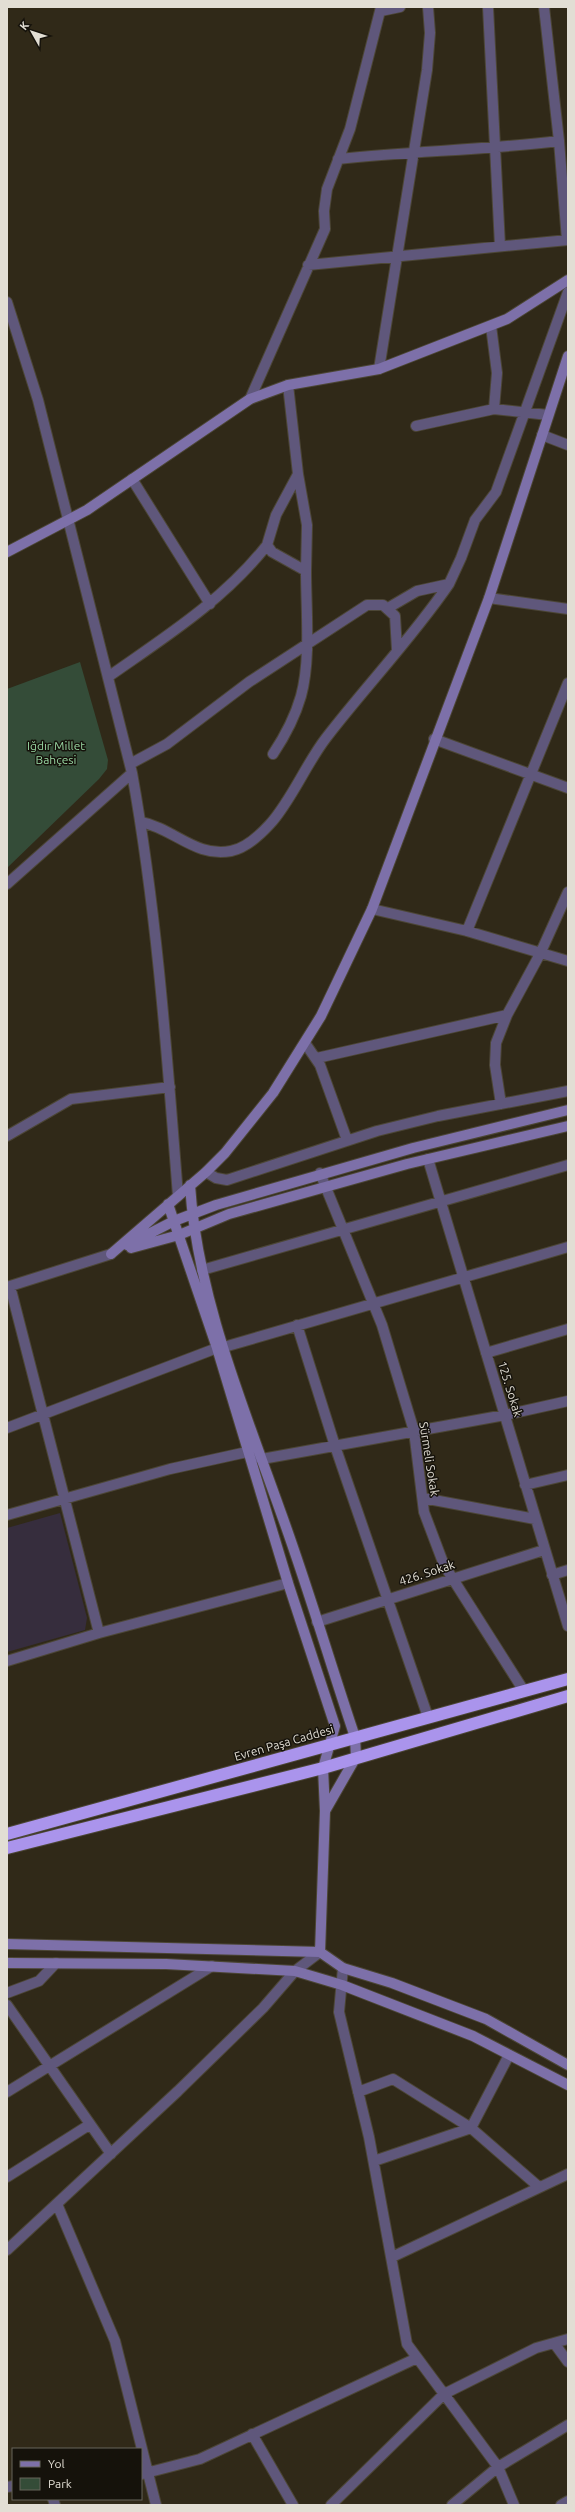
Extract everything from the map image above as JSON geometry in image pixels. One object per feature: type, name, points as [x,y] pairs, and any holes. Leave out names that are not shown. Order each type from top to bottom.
[{"type":"highway","name":"Evren Paşa Caddesi","points":[[7,1834],[568,1679]]},
{"type":"highway","points":[[7,1848],[323,1768],[568,1696]]},
{"type":"street","points":[[250,398],[324,229],[324,211],[327,189],[350,129],[381,9],[400,7]]},
{"type":"street","points":[[379,369],[427,70],[430,33],[428,7]]},
{"type":"street","points":[[488,7],[500,246]]},
{"type":"street","points":[[308,265],[568,240],[560,141],[544,7]]},
{"type":"street","points":[[338,159],[414,151],[496,149],[560,141]]},
{"type":"street","points":[[7,552],[69,518],[87,510],[250,398],[288,385],[379,369],[507,319],[568,285]]},
{"type":"street","points":[[141,822],[167,830],[189,844],[205,851],[229,851],[247,843],[264,830],[277,816],[326,738],[449,584],[461,558],[475,520],[496,492],[525,413],[568,285]]},
{"type":"street","points":[[7,302],[38,400],[69,518],[131,769],[141,822],[170,1087],[178,1196]]},
{"type":"street","points":[[491,326],[497,373],[494,409]]},
{"type":"street","points":[[111,1254],[206,1172],[225,1153],[273,1093],[321,1016],[372,909],[434,739],[489,598],[568,356]]},
{"type":"street","points":[[273,754],[287,732],[301,696],[306,643],[306,525],[298,474],[288,385]]},
{"type":"street","points":[[416,426],[494,409],[548,415]]},
{"type":"street","points":[[542,435],[568,445]]},
{"type":"street","points":[[108,677],[210,604],[247,571],[267,545],[276,515],[298,474]]},
{"type":"street","points":[[132,479],[210,604]]},
{"type":"street","points":[[267,545],[272,552],[306,571]]},
{"type":"street","points":[[388,608],[417,591],[449,584]]},
{"type":"street","points":[[489,598],[568,609]]},
{"type":"street","points":[[7,884],[131,769],[306,643],[367,605],[378,604],[388,608],[397,620],[397,650]]},
{"type":"street","points":[[467,931],[568,683]]},
{"type":"street","points":[[434,739],[531,773],[568,788]]},
{"type":"street","points":[[501,1104],[495,1065],[496,1043],[507,1015],[540,954],[568,892]]},
{"type":"street","points":[[372,909],[467,931],[540,954],[568,961]]},
{"type":"street","points":[[317,1058],[507,1015]]},
{"type":"street","points":[[305,1043],[317,1058],[347,1140]]},
{"type":"street","points":[[7,1136],[71,1099],[170,1087]]},
{"type":"street","points":[[206,1172],[216,1178],[227,1180],[347,1140],[438,1116],[568,1091]]},
{"type":"street","points":[[111,1254],[174,1221],[192,1214],[320,1173],[568,1110]]},
{"type":"street","points":[[99,1633],[44,1415],[8,1287],[111,1254],[179,1235],[229,1214],[428,1159],[568,1126]]},
{"type":"street","name":"125. Sokak","points":[[428,1159],[568,1626]]},
{"type":"street","points":[[202,1270],[441,1200],[568,1165]]},
{"type":"street","name":"Sürmeli Sokak","points":[[320,1173],[374,1302],[414,1431],[424,1512],[441,1559],[524,1691]]},
{"type":"street","points":[[190,1185],[193,1229],[220,1347],[248,1452],[288,1583],[326,1691],[335,1726],[323,1768],[325,1811],[320,1952]]},
{"type":"street","points":[[168,1204],[262,1458],[355,1737],[356,1758],[325,1811]]},
{"type":"street","points":[[7,1428],[220,1347],[568,1247]]},
{"type":"street","points":[[297,1325],[334,1446],[389,1599],[428,1717]]},
{"type":"street","points":[[486,1353],[568,1329]]},
{"type":"street","points":[[7,1516],[170,1469],[248,1452],[262,1458],[505,1415],[568,1401]]},
{"type":"street","points":[[525,1485],[568,1475]]},
{"type":"street","points":[[423,1498],[535,1519]]},
{"type":"street","name":"426. Sokak","points":[[317,1622],[544,1550]]},
{"type":"street","points":[[552,1575],[568,1570]]},
{"type":"street","points":[[7,1661],[99,1633],[288,1583]]},
{"type":"street","points":[[7,1944],[320,1952],[343,1968],[392,1983],[486,2019],[568,2065]]},
{"type":"street","points":[[7,2250],[111,2154],[263,2008],[295,1971],[320,1952]]},
{"type":"street","points":[[7,1963],[212,1966],[295,1971],[342,1985],[473,2036],[568,2084]]},
{"type":"street","points":[[7,1994],[39,1981],[56,1963]]},
{"type":"street","points":[[7,2092],[50,2067],[212,1966]]},
{"type":"street","points":[[343,1968],[339,2012],[374,2161],[407,2344],[498,2467],[514,2505]]},
{"type":"street","points":[[7,2005],[89,2125],[111,2154]]},
{"type":"street","points":[[374,2161],[470,2128],[509,2054]]},
{"type":"street","points":[[358,2092],[393,2079],[470,2128],[539,2187]]},
{"type":"street","points":[[7,2177],[89,2125]]},
{"type":"street","points":[[392,2257],[568,2174]]},
{"type":"street","points":[[57,2204],[115,2341],[138,2448]]},
{"type":"street","points":[[331,2505],[444,2394],[536,2348],[568,2339]]},
{"type":"street","points":[[554,2343],[568,2362]]},
{"type":"street","points":[[156,2505],[144,2474],[200,2459],[417,2358]]},
{"type":"street","points":[[452,2505],[498,2467],[568,2425]]},
{"type":"street","points":[[252,2434],[292,2505]]},
{"type":"street","points":[[561,2505],[568,2501]]},
{"type":"shaded area","points":[[60,1513],[87,1618],[85,1630],[7,1652],[7,1528]]},
{"type":"green space","name":"Iğdır Millet Bahçesi","points":[[80,662],[108,760],[107,769],[99,779],[7,868],[7,689]]}]
